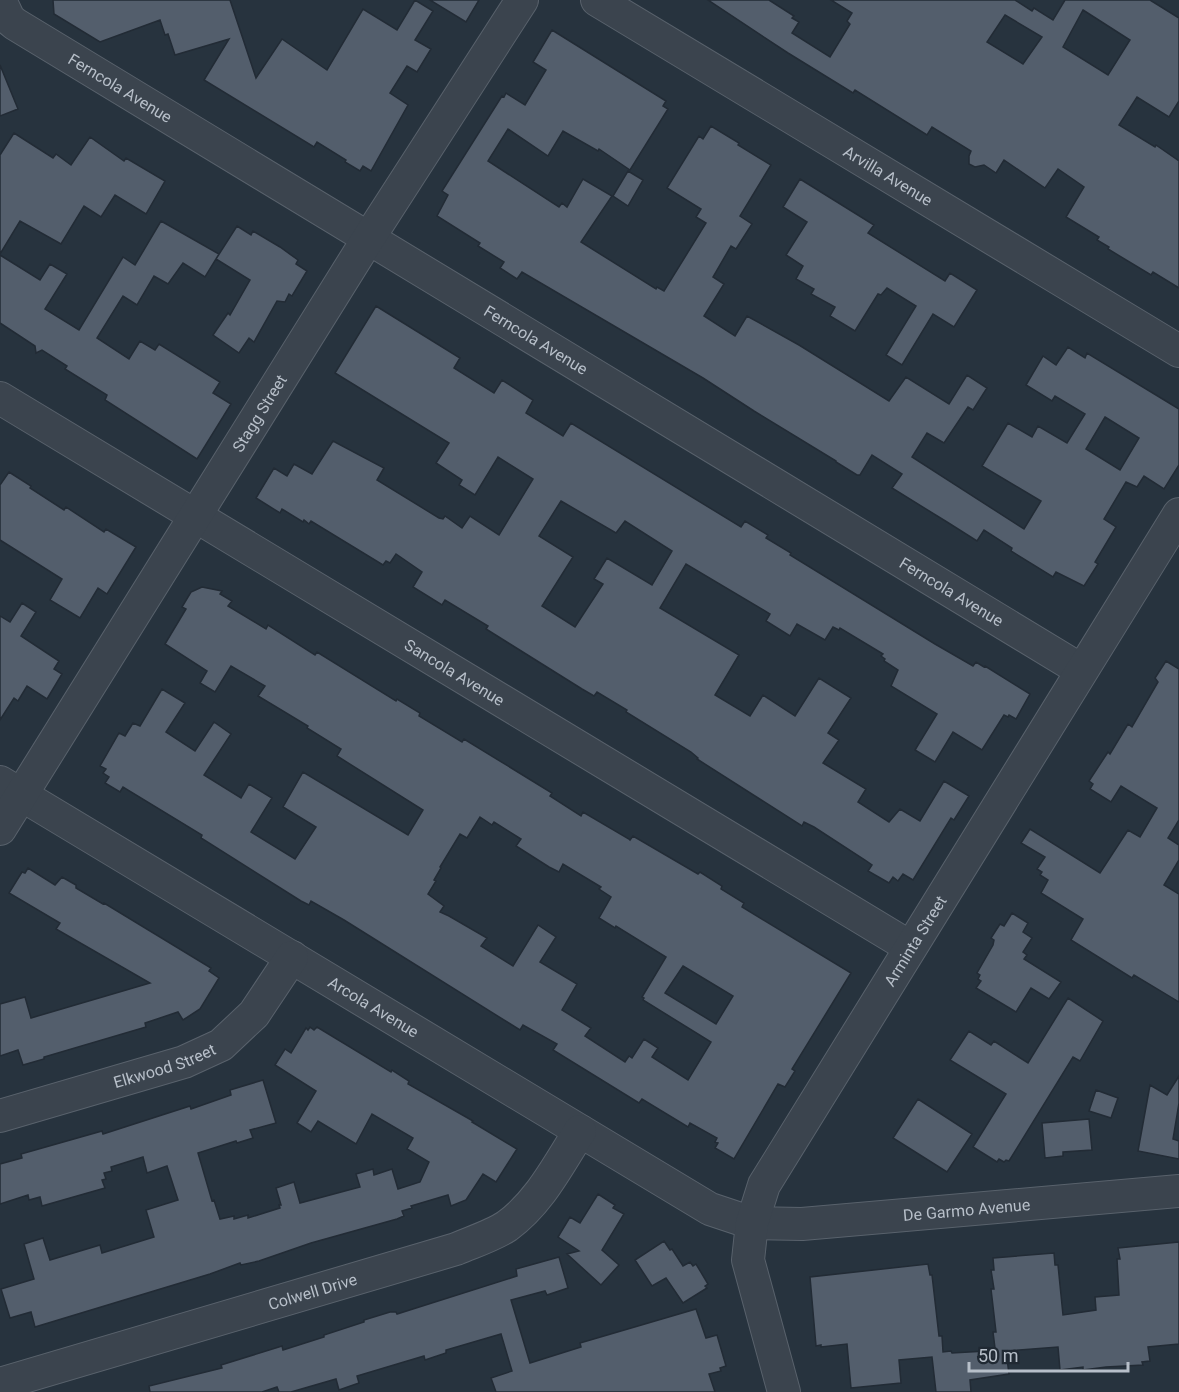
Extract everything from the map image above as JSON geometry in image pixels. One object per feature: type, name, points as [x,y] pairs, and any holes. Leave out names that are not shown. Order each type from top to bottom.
[{"type":"street","name":"Ferncola Avenue","points":[[0,0],[9,19],[15,24],[1081,670]]},
{"type":"street","name":"Stagg Street","points":[[0,829],[11,789],[196,518],[368,239],[522,0]]},
{"type":"street","name":"Arvilla Avenue","points":[[597,0],[1179,351]]},
{"type":"street","name":"Sancola Avenue","points":[[0,398],[910,947]]},
{"type":"street","name":"Arminta Street","points":[[784,1392],[748,1260],[752,1222],[764,1185],[1179,514]]},
{"type":"street","name":"Arcola Avenue","points":[[11,789],[710,1209],[752,1222]]},
{"type":"street","name":"Elkwood Street","points":[[0,1116],[184,1062],[220,1045],[254,1014],[292,957]]},
{"type":"street","name":"Colwell Drive","points":[[0,1384],[456,1249],[505,1227],[526,1209],[548,1183],[580,1131]]},
{"type":"street","name":"De Garmo Avenue","points":[[752,1222],[802,1224],[1179,1191]]},
{"type":"building","points":[[53,0],[230,0],[256,78],[282,39],[327,70],[363,9],[397,30],[415,0],[433,11],[415,40],[431,49],[417,72],[407,66],[390,93],[408,105],[371,171],[363,166],[360,171],[317,142],[314,147],[204,80],[229,39],[175,55],[168,34],[165,35],[160,20],[100,42],[54,14]]},
{"type":"building","points":[[430,0],[479,0],[466,22]]},
{"type":"building","points":[[708,0],[769,0],[794,16],[792,18],[799,22],[792,33],[830,57],[850,24],[847,21],[852,13],[831,0],[1015,0],[1032,11],[1034,8],[1053,20],[1065,0],[1150,0],[1179,18],[1179,101],[1169,117],[1137,97],[1119,125],[1155,147],[1156,145],[1179,161],[1179,288],[1153,272],[1151,275],[1108,249],[1109,247],[1097,240],[1099,237],[1066,217],[1084,187],[1058,169],[1045,188],[1004,160],[996,173],[984,165],[975,167],[969,164],[971,151],[932,127],[927,135],[855,90],[853,93]],"holes":[[[1083,10],[1130,40],[1108,75],[1063,47]],[[1005,15],[1042,37],[1023,64],[987,42]]]},
{"type":"building","points":[[552,30],[666,101],[663,106],[668,109],[630,170],[599,149],[598,151],[563,131],[548,156],[508,129],[488,161],[559,207],[562,203],[567,207],[583,179],[612,196],[581,242],[656,289],[657,287],[664,291],[706,223],[696,217],[701,209],[667,188],[699,136],[703,139],[711,126],[771,165],[740,216],[752,224],[736,249],[731,246],[713,277],[724,284],[704,316],[735,336],[747,316],[799,345],[889,401],[906,377],[949,404],[967,375],[987,388],[973,410],[968,407],[944,443],[927,433],[912,457],[1024,529],[1041,501],[982,466],[1008,423],[1032,437],[1038,426],[1067,443],[1085,414],[1055,396],[1052,401],[1026,385],[1043,356],[1056,365],[1068,347],[1085,358],[1087,353],[1179,409],[1179,465],[1164,489],[1144,476],[1137,487],[1126,482],[1104,519],[1116,527],[1095,562],[1098,564],[1084,586],[1056,572],[1053,577],[1011,551],[1012,548],[984,530],[977,541],[892,488],[902,474],[872,455],[860,475],[857,475],[703,378],[522,272],[517,279],[500,268],[504,262],[478,246],[480,243],[437,216],[448,195],[442,191],[502,96],[504,97],[506,93],[525,105],[546,70],[533,62]],"holes":[[[1105,417],[1139,438],[1120,470],[1086,449]]]},
{"type":"building","points":[[0,65],[18,109],[0,116]]},
{"type":"building","points":[[14,133],[53,158],[56,154],[71,165],[90,137],[124,161],[126,158],[165,181],[146,214],[115,195],[101,217],[84,206],[61,244],[20,221],[0,254],[0,155]]},
{"type":"building","points":[[628,171],[643,180],[628,206],[613,196]]},
{"type":"building","points":[[800,179],[874,225],[868,233],[945,281],[950,273],[977,290],[954,327],[933,314],[902,365],[886,355],[916,306],[887,288],[881,295],[878,294],[855,331],[830,316],[835,307],[811,294],[814,289],[796,279],[803,266],[786,255],[807,222],[783,207]]},
{"type":"building","points":[[161,221],[219,254],[205,277],[183,263],[168,284],[154,276],[137,305],[123,296],[97,338],[129,359],[140,341],[155,350],[159,344],[220,382],[213,393],[231,404],[197,459],[105,400],[107,395],[65,369],[67,366],[42,350],[36,353],[35,346],[0,323],[0,255],[40,280],[50,264],[67,274],[45,309],[79,330],[123,257],[135,265]]},
{"type":"building","points":[[237,226],[251,235],[253,231],[280,247],[298,260],[296,264],[307,271],[292,296],[289,294],[285,302],[277,301],[254,342],[249,338],[239,353],[213,335],[228,313],[230,315],[250,280],[216,259]]},
{"type":"building","points":[[376,306],[460,358],[454,368],[494,393],[502,380],[533,400],[526,413],[563,436],[571,423],[741,527],[745,521],[768,535],[766,538],[791,553],[790,555],[935,644],[973,666],[976,662],[985,666],[1030,694],[1016,719],[1004,715],[982,750],[953,732],[935,762],[915,750],[937,714],[891,686],[898,670],[884,661],[885,659],[881,656],[883,654],[840,628],[839,630],[833,627],[825,640],[797,624],[790,636],[766,621],[770,614],[686,564],[660,608],[739,655],[715,695],[750,716],[763,695],[795,716],[819,678],[851,698],[828,733],[839,740],[823,763],[866,789],[858,802],[889,822],[900,809],[920,821],[944,781],[969,796],[954,820],[951,818],[913,880],[903,874],[898,881],[893,877],[889,883],[868,871],[872,865],[865,860],[814,827],[804,822],[802,826],[626,712],[627,710],[597,692],[594,696],[582,689],[486,629],[488,626],[445,600],[442,605],[413,587],[422,572],[396,554],[390,563],[386,561],[383,565],[311,521],[309,524],[304,520],[303,522],[282,509],[280,513],[256,498],[274,468],[287,476],[294,464],[312,474],[333,441],[384,468],[377,480],[439,518],[443,519],[445,516],[462,528],[470,516],[499,535],[533,479],[498,457],[475,495],[459,485],[462,480],[436,463],[449,443],[335,373]],"holes":[[[561,501],[616,533],[625,521],[672,551],[652,585],[607,558],[594,579],[603,584],[575,627],[542,606],[573,557],[539,536]]]},
{"type":"building","points":[[9,472],[64,510],[66,507],[104,532],[106,529],[136,547],[107,594],[98,588],[80,618],[50,600],[62,579],[0,540],[0,485]]},
{"type":"building","points":[[202,587],[222,591],[220,594],[232,601],[228,606],[266,629],[268,625],[315,655],[317,652],[396,701],[397,699],[420,713],[419,716],[462,742],[464,739],[552,793],[550,796],[581,816],[583,812],[630,840],[633,836],[698,874],[700,872],[722,886],[721,889],[744,903],[742,907],[851,973],[792,1069],[795,1071],[785,1087],[778,1084],[734,1159],[715,1148],[718,1143],[715,1142],[717,1138],[690,1123],[688,1127],[642,1099],[639,1103],[553,1050],[557,1044],[523,1025],[520,1030],[344,920],[311,901],[309,905],[301,901],[201,838],[202,835],[123,787],[120,792],[105,783],[109,777],[103,773],[106,769],[100,766],[119,733],[125,736],[133,723],[140,726],[162,689],[185,703],[166,732],[195,751],[214,722],[231,734],[204,775],[241,798],[249,784],[272,798],[251,832],[295,859],[316,827],[283,807],[303,772],[408,835],[423,810],[337,756],[341,749],[258,696],[265,686],[231,666],[215,692],[200,683],[207,671],[165,644],[186,609],[182,607],[191,592]],"holes":[[[480,817],[492,825],[494,822],[521,839],[516,846],[549,867],[559,872],[563,864],[601,887],[599,889],[611,897],[599,918],[666,957],[642,997],[643,1000],[711,1042],[688,1080],[652,1057],[658,1048],[644,1039],[632,1058],[629,1056],[625,1062],[585,1036],[591,1028],[562,1010],[577,984],[540,962],[556,937],[538,925],[513,966],[481,946],[487,938],[440,912],[444,906],[428,894],[436,881],[434,880],[440,867],[460,834],[467,838]],[[683,966],[733,996],[716,1024],[665,993]]]},
{"type":"building","points":[[22,603],[36,612],[21,636],[59,661],[54,669],[62,674],[47,699],[27,686],[18,701],[14,698],[0,720],[0,616],[10,622]]},
{"type":"building","points":[[1166,661],[1179,669],[1179,820],[1168,838],[1179,845],[1179,860],[1164,885],[1179,894],[1179,1002],[1134,975],[1132,978],[1071,940],[1083,919],[1041,893],[1048,880],[1040,875],[1042,872],[1037,869],[1045,857],[1021,843],[1030,829],[1100,873],[1128,830],[1140,837],[1157,808],[1121,786],[1111,802],[1090,789],[1093,784],[1089,781],[1108,752],[1110,754],[1128,724],[1132,727],[1158,682],[1155,678]]},
{"type":"building","points":[[28,868],[55,885],[62,877],[76,885],[76,888],[211,968],[209,971],[219,978],[200,1009],[183,1020],[178,1012],[145,1023],[146,1027],[23,1065],[18,1050],[0,1056],[0,1004],[25,997],[31,1018],[150,983],[56,929],[60,923],[9,893],[22,872],[25,873]]},
{"type":"building","points":[[1012,913],[1028,923],[1023,932],[1032,938],[1023,952],[1027,955],[1024,959],[1061,982],[1049,999],[1031,988],[1016,1012],[976,988],[981,981],[977,973],[993,945],[994,940],[991,938],[1000,924],[1004,926]]},
{"type":"building","points":[[1068,998],[1103,1021],[1080,1061],[1073,1057],[1009,1161],[1004,1162],[999,1159],[997,1162],[973,1147],[1006,1094],[950,1060],[969,1031],[991,1045],[994,1041],[1028,1063]]},
{"type":"building","points":[[310,1027],[314,1030],[317,1027],[391,1072],[392,1070],[409,1081],[408,1084],[517,1149],[496,1182],[483,1174],[466,1200],[451,1206],[448,1195],[411,1206],[412,1208],[402,1211],[404,1216],[397,1219],[311,1243],[259,1261],[241,1265],[240,1263],[35,1327],[31,1312],[10,1318],[1,1289],[34,1279],[24,1244],[43,1238],[50,1260],[100,1245],[102,1253],[154,1237],[146,1210],[178,1200],[167,1166],[147,1173],[143,1157],[111,1167],[112,1171],[104,1173],[106,1179],[102,1180],[105,1188],[42,1206],[40,1197],[29,1200],[28,1195],[0,1204],[0,1164],[22,1158],[21,1154],[102,1131],[103,1134],[190,1106],[191,1109],[231,1095],[230,1090],[263,1080],[276,1123],[250,1130],[253,1138],[198,1153],[212,1201],[214,1200],[220,1219],[234,1216],[234,1219],[248,1215],[248,1218],[280,1208],[276,1188],[294,1182],[300,1203],[360,1187],[356,1174],[373,1169],[374,1175],[392,1169],[398,1189],[420,1182],[429,1162],[407,1149],[413,1138],[372,1114],[356,1144],[318,1121],[311,1132],[297,1123],[316,1091],[275,1065],[285,1049],[291,1053],[306,1028],[308,1030]]},
{"type":"building","points":[[1179,1076],[1179,1103],[1173,1139],[1179,1141],[1179,1159],[1138,1151],[1150,1085],[1167,1095]]},
{"type":"building","points":[[1096,1090],[1118,1098],[1111,1118],[1089,1111]]},
{"type":"building","points":[[918,1099],[972,1134],[947,1172],[893,1138]]},
{"type":"building","points":[[1089,1119],[1092,1150],[1063,1152],[1063,1156],[1045,1158],[1042,1123]]},
{"type":"building","points":[[598,1194],[615,1205],[613,1208],[624,1214],[602,1250],[619,1265],[601,1285],[567,1254],[579,1251],[558,1237],[570,1217],[580,1223]]},
{"type":"building","points":[[664,1241],[683,1266],[690,1262],[693,1266],[696,1264],[708,1284],[705,1286],[707,1288],[683,1303],[666,1278],[652,1286],[635,1260]]},
{"type":"building","points":[[1179,1242],[1179,1344],[1148,1347],[1150,1361],[1142,1362],[1143,1365],[1060,1370],[1058,1347],[1006,1351],[1009,1374],[970,1380],[971,1392],[936,1392],[932,1357],[899,1360],[901,1383],[851,1388],[847,1344],[816,1346],[810,1277],[928,1264],[930,1275],[932,1275],[943,1352],[986,1351],[986,1348],[995,1348],[993,1332],[996,1332],[991,1289],[994,1289],[991,1270],[994,1270],[993,1258],[1054,1253],[1055,1265],[1058,1265],[1063,1315],[1096,1310],[1095,1297],[1119,1295],[1118,1248]]},
{"type":"building","points":[[559,1257],[568,1288],[547,1295],[545,1291],[511,1300],[530,1363],[581,1347],[580,1343],[696,1309],[706,1338],[717,1335],[726,1366],[720,1368],[721,1371],[709,1374],[715,1392],[496,1392],[491,1378],[512,1371],[501,1334],[446,1350],[446,1353],[425,1360],[424,1356],[357,1376],[359,1383],[339,1390],[336,1379],[291,1392],[279,1392],[277,1387],[262,1392],[150,1392],[149,1386],[222,1368],[221,1365],[282,1346],[283,1350],[324,1337],[324,1335],[364,1322],[364,1320],[390,1312],[397,1314],[517,1276],[516,1269]]}]
